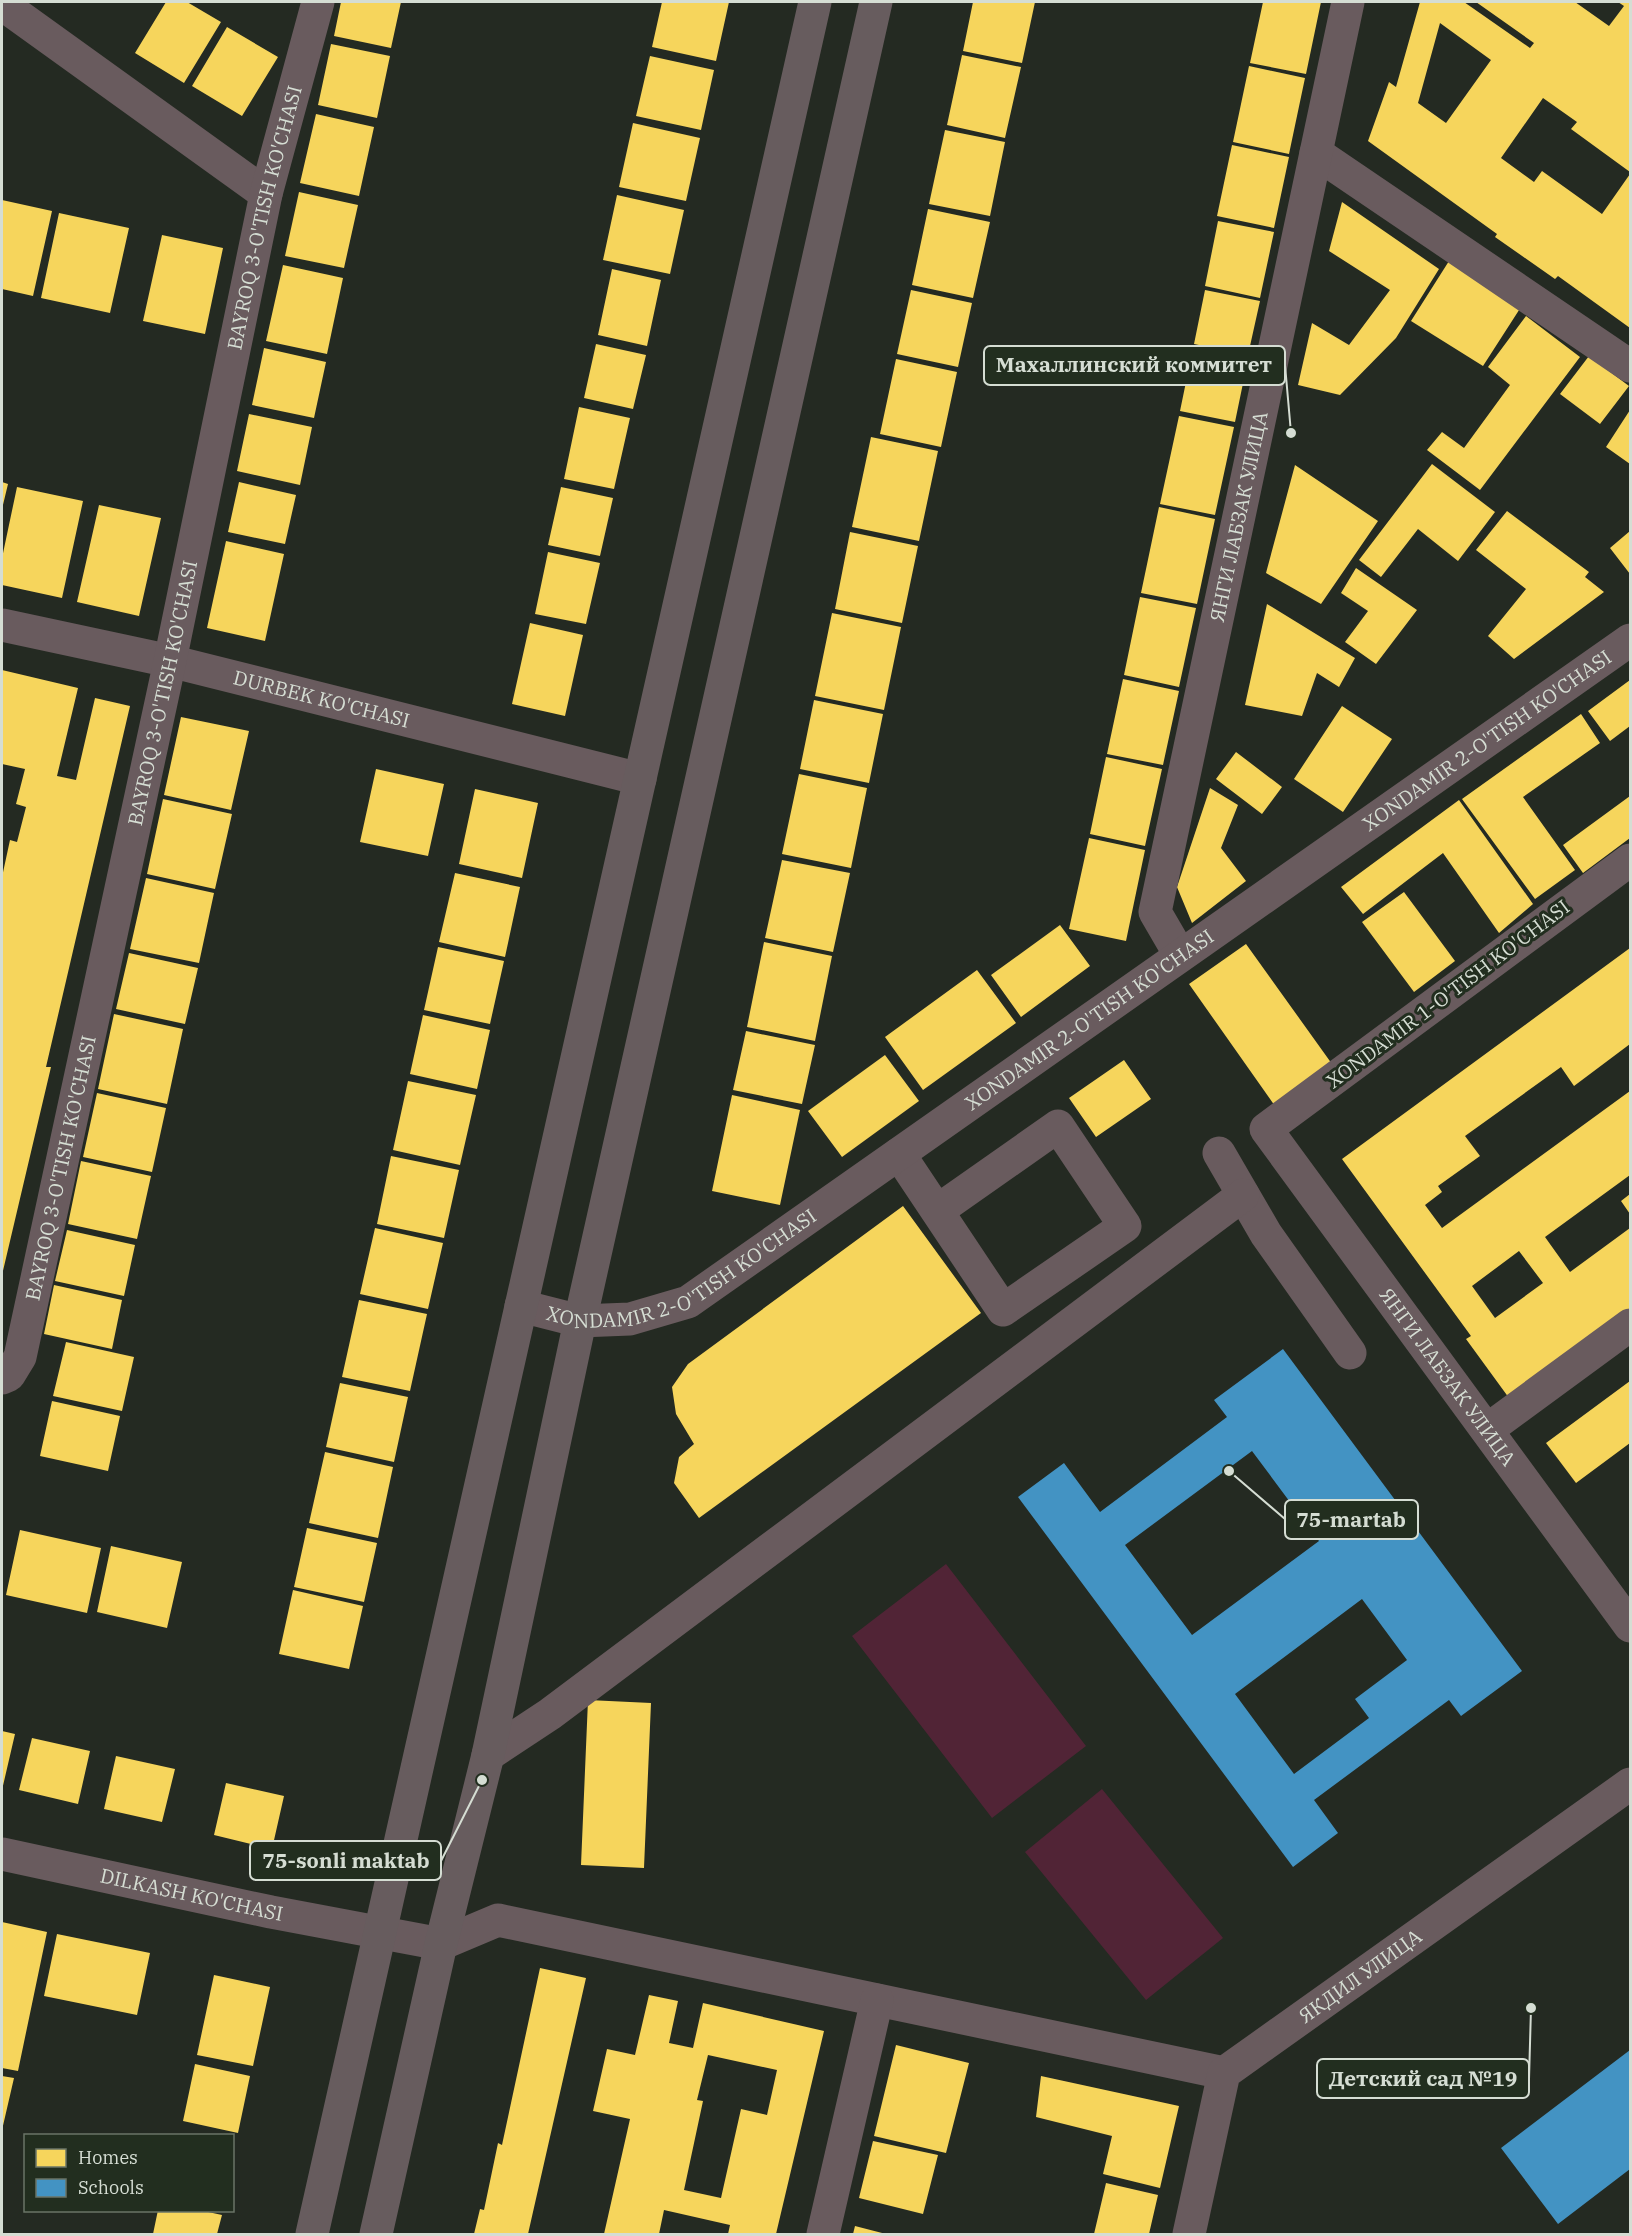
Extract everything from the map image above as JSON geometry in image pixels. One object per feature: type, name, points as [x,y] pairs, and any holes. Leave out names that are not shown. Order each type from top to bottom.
[{"type":"main road","points":[[312,2235],[815,2]]},
{"type":"main road","points":[[376,2235],[441,1944],[488,1755],[580,1321],[876,2]]},
{"type":"street","name":"BAYROQ 3-O'TISH KO'CHASI","points":[[2,1378],[9,1375],[20,1357],[170,661],[266,194],[318,2]]},
{"type":"street","name":"ЯНГИ ЛАБЗАК УЛИЦА","points":[[1180,955],[1155,912],[1348,2]]},
{"type":"street","points":[[4,4],[266,194]]},
{"type":"street","points":[[1316,153],[1630,366]]},
{"type":"street","name":"DURBEK KO'CHASI","points":[[2,625],[170,661],[640,779]]},
{"type":"street","name":"XONDAMIR 2-O'TISH KO'CHASI","points":[[521,1306],[580,1321],[630,1318],[688,1302],[1630,640]]},
{"type":"street","name":"XONDAMIR 1-O'TISH KO'CHASI","points":[[1266,1129],[1630,860]]},
{"type":"street","points":[[898,1154],[1003,1310],[1125,1226],[1058,1126],[937,1211]]},
{"type":"street","name":"ЯНГИ ЛАБЗАК УЛИЦА","points":[[1266,1129],[1630,1626]]},
{"type":"street","points":[[1220,1153],[1266,1234],[1350,1353]]},
{"type":"street","points":[[488,1755],[550,1714],[1243,1195]]},
{"type":"street","points":[[1487,1430],[1630,1326]]},
{"type":"street","name":"ЯКДИЛ УЛИЦА","points":[[1224,2073],[1630,1784]]},
{"type":"street","name":"DILKASH KO'CHASI","points":[[2,1854],[259,1909],[441,1944]]},
{"type":"street","points":[[441,1944],[498,1920],[1224,2073],[1189,2235]]},
{"type":"street","points":[[823,2235],[877,2000]]},
{"type":"shaded area","points":[[946,1564],[1086,1746],[992,1818],[852,1636]]},
{"type":"shaded area","points":[[1102,1789],[1223,1938],[1146,2000],[1025,1852]]},
{"type":"building: Homes","points":[[166,2],[187,2],[221,22],[184,83],[135,53]]},
{"type":"building: Homes","points":[[341,2],[401,2],[391,48],[334,36]]},
{"type":"building: Homes","points":[[662,2],[729,2],[716,61],[652,47]]},
{"type":"building: Homes","points":[[973,2],[1035,2],[1022,63],[963,51]]},
{"type":"building: Homes","points":[[1263,2],[1321,2],[1306,74],[1250,63]]},
{"type":"building: Homes","points":[[1420,2],[1464,2],[1530,48],[1534,43],[1476,2],[1575,2],[1609,26],[1624,6],[1618,2],[1630,2],[1630,172],[1571,129],[1577,122],[1543,98],[1501,158],[1534,182],[1542,171],[1602,214],[1630,174],[1630,328],[1558,276],[1555,279],[1495,237],[1497,234],[1368,141],[1389,82],[1396,87]],"holes":[[[1440,23],[1491,60],[1446,123],[1418,103]]]},
{"type":"building: Homes","points":[[227,27],[278,57],[242,116],[192,86]]},
{"type":"building: Homes","points":[[331,44],[390,56],[377,118],[318,105]]},
{"type":"building: Homes","points":[[962,55],[1021,67],[1005,138],[947,125]]},
{"type":"building: Homes","points":[[650,56],[714,70],[701,130],[636,116]]},
{"type":"building: Homes","points":[[1249,66],[1305,78],[1289,154],[1233,142]]},
{"type":"building: Homes","points":[[316,114],[374,127],[359,196],[300,183]]},
{"type":"building: Homes","points":[[633,123],[700,138],[686,201],[619,187]]},
{"type":"building: Homes","points":[[945,130],[1005,142],[990,216],[929,204]]},
{"type":"building: Homes","points":[[1232,145],[1289,157],[1274,228],[1217,216]]},
{"type":"building: Homes","points":[[299,192],[358,205],[344,268],[285,256]]},
{"type":"building: Homes","points":[[617,195],[684,210],[670,274],[603,260]]},
{"type":"building: Homes","points":[[2,200],[52,211],[33,296],[2,289]]},
{"type":"building: Homes","points":[[1342,202],[1439,269],[1396,338],[1340,395],[1298,385],[1312,323],[1349,345],[1390,290],[1329,251]]},
{"type":"building: Homes","points":[[928,209],[990,222],[973,298],[912,285]]},
{"type":"building: Homes","points":[[59,213],[129,228],[110,313],[41,298]]},
{"type":"building: Homes","points":[[1218,221],[1274,232],[1260,298],[1205,286]]},
{"type":"building: Homes","points":[[162,235],[223,248],[205,334],[143,321]]},
{"type":"building: Homes","points":[[1449,261],[1521,307],[1483,366],[1411,321]]},
{"type":"building: Homes","points":[[283,265],[343,278],[327,354],[266,341]]},
{"type":"building: Homes","points":[[612,269],[661,280],[647,346],[598,335]]},
{"type":"building: Homes","points":[[911,290],[972,303],[958,367],[897,354]]},
{"type":"building: Homes","points":[[1205,290],[1260,301],[1248,355],[1194,344]]},
{"type":"building: Homes","points":[[1526,316],[1580,357],[1480,490],[1427,450],[1442,432],[1464,448],[1510,385],[1488,367]]},
{"type":"building: Homes","points":[[596,344],[646,355],[633,409],[584,398]]},
{"type":"building: Homes","points":[[264,348],[326,362],[314,418],[252,405]]},
{"type":"building: Homes","points":[[1193,348],[1248,359],[1235,422],[1180,411]]},
{"type":"building: Homes","points":[[1589,356],[1629,386],[1600,424],[1560,394]]},
{"type":"building: Homes","points":[[896,359],[957,372],[941,447],[880,434]]},
{"type":"building: Homes","points":[[579,407],[630,418],[614,489],[564,479]]},
{"type":"building: Homes","points":[[1630,410],[1630,464],[1606,447]]},
{"type":"building: Homes","points":[[249,414],[312,427],[300,485],[237,471]]},
{"type":"building: Homes","points":[[1179,416],[1234,427],[1215,515],[1160,504]]},
{"type":"building: Homes","points":[[871,437],[938,451],[919,541],[852,527]]},
{"type":"building: Homes","points":[[1432,464],[1495,512],[1458,561],[1418,529],[1381,577],[1359,560]]},
{"type":"building: Homes","points":[[1295,465],[1378,521],[1321,604],[1266,573]]},
{"type":"building: Homes","points":[[2,482],[8,484],[2,509]]},
{"type":"building: Homes","points":[[239,482],[296,495],[285,544],[228,532]]},
{"type":"building: Homes","points":[[17,487],[83,501],[62,598],[2,585],[2,558]]},
{"type":"building: Homes","points":[[561,487],[613,498],[600,556],[548,545]]},
{"type":"building: Homes","points":[[99,505],[161,518],[139,616],[77,602]]},
{"type":"building: Homes","points":[[1159,507],[1215,519],[1197,604],[1141,593]]},
{"type":"building: Homes","points":[[1507,511],[1589,572],[1585,577],[1604,592],[1514,659],[1488,636],[1526,589],[1476,550]]},
{"type":"building: Homes","points":[[1630,531],[1630,574],[1610,548]]},
{"type":"building: Homes","points":[[850,532],[918,546],[902,623],[835,609]]},
{"type":"building: Homes","points":[[226,541],[284,554],[265,641],[207,628]]},
{"type":"building: Homes","points":[[548,552],[600,563],[586,624],[535,614]]},
{"type":"building: Homes","points":[[1356,568],[1417,610],[1376,664],[1345,642],[1368,611],[1341,593]]},
{"type":"building: Homes","points":[[1140,597],[1196,608],[1179,687],[1124,675]]},
{"type":"building: Homes","points":[[1267,604],[1355,658],[1339,687],[1317,673],[1302,716],[1245,705]]},
{"type":"building: Homes","points":[[832,613],[901,627],[884,710],[815,696]]},
{"type":"building: Homes","points":[[530,623],[583,635],[565,716],[512,704]]},
{"type":"building: Homes","points":[[2,670],[78,688],[57,776],[76,780],[95,698],[130,706],[46,1067],[51,1067],[2,1275],[2,877],[10,840],[17,842],[26,807],[16,804],[25,769],[2,764]]},
{"type":"building: Homes","points":[[1123,679],[1179,691],[1163,765],[1107,754]]},
{"type":"building: Homes","points":[[1630,680],[1630,726],[1610,741],[1588,711]]},
{"type":"building: Homes","points":[[814,700],[883,714],[869,783],[800,769]]},
{"type":"building: Homes","points":[[1342,706],[1392,739],[1343,812],[1294,779]]},
{"type":"building: Homes","points":[[1581,714],[1600,743],[1523,797],[1575,870],[1535,899],[1462,799]]},
{"type":"building: Homes","points":[[181,717],[249,731],[231,810],[164,795]]},
{"type":"building: Homes","points":[[1236,752],[1282,787],[1262,814],[1216,779]]},
{"type":"building: Homes","points":[[1106,757],[1162,769],[1145,846],[1090,834]]},
{"type":"building: Homes","points":[[376,769],[444,784],[428,856],[360,842]]},
{"type":"building: Homes","points":[[799,774],[867,788],[851,868],[782,854]]},
{"type":"building: Homes","points":[[1210,788],[1238,805],[1221,848],[1246,881],[1192,923],[1177,887]]},
{"type":"building: Homes","points":[[475,789],[538,803],[522,878],[459,864]]},
{"type":"building: Homes","points":[[1630,796],[1630,838],[1583,873],[1563,845]]},
{"type":"building: Homes","points":[[163,799],[232,814],[215,889],[147,874]]},
{"type":"building: Homes","points":[[1459,800],[1533,904],[1499,933],[1443,853],[1363,914],[1341,887]]},
{"type":"building: Homes","points":[[1089,838],[1145,850],[1126,941],[1069,929]]},
{"type":"building: Homes","points":[[782,860],[850,873],[833,952],[765,938]]},
{"type":"building: Homes","points":[[455,873],[520,887],[505,957],[439,942]]},
{"type":"building: Homes","points":[[146,878],[214,893],[199,963],[130,949]]},
{"type":"building: Homes","points":[[1404,892],[1455,961],[1414,992],[1362,922]]},
{"type":"building: Homes","points":[[1060,925],[1090,966],[1021,1017],[991,975]]},
{"type":"building: Homes","points":[[764,942],[832,956],[815,1041],[747,1027]]},
{"type":"building: Homes","points":[[1246,944],[1332,1064],[1275,1106],[1189,984]]},
{"type":"building: Homes","points":[[438,947],[504,961],[490,1024],[424,1010]]},
{"type":"building: Homes","points":[[1630,948],[1630,1044],[1574,1086],[1561,1067],[1465,1136],[1480,1156],[1438,1186],[1442,1192],[1425,1205],[1442,1228],[1630,1091],[1630,1175],[1545,1237],[1570,1272],[1630,1228],[1630,1309],[1509,1398],[1466,1339],[1471,1336],[1342,1159]],"holes":[[[1519,1251],[1543,1283],[1495,1318],[1472,1286]]]},
{"type":"building: Homes","points":[[129,953],[198,968],[185,1024],[116,1009]]},
{"type":"building: Homes","points":[[977,970],[1016,1023],[923,1090],[885,1037]]},
{"type":"building: Homes","points":[[114,1014],[183,1029],[167,1104],[98,1089]]},
{"type":"building: Homes","points":[[423,1015],[490,1030],[477,1089],[410,1074]]},
{"type":"building: Homes","points":[[746,1031],[815,1045],[802,1104],[733,1090]]},
{"type":"building: Homes","points":[[885,1055],[919,1101],[842,1157],[808,1111]]},
{"type":"building: Homes","points":[[1124,1060],[1151,1099],[1096,1137],[1069,1098]]},
{"type":"building: Homes","points":[[408,1081],[476,1095],[460,1165],[393,1150]]},
{"type":"building: Homes","points":[[97,1093],[166,1108],[152,1172],[83,1157]]},
{"type":"building: Homes","points":[[732,1095],[800,1110],[780,1205],[712,1191]]},
{"type":"building: Homes","points":[[391,1156],[459,1170],[444,1238],[377,1224]]},
{"type":"building: Homes","points":[[81,1161],[151,1176],[137,1239],[68,1224]]},
{"type":"building: Homes","points":[[1630,1194],[1630,1214],[1621,1201]]},
{"type":"building: Homes","points":[[903,1206],[981,1313],[699,1518],[674,1483],[679,1457],[694,1444],[676,1414],[672,1387],[688,1364]]},
{"type":"building: Homes","points":[[375,1228],[443,1243],[428,1309],[360,1294]]},
{"type":"building: Homes","points":[[67,1230],[135,1245],[124,1296],[55,1281]]},
{"type":"building: Homes","points":[[54,1285],[122,1300],[112,1349],[44,1334]]},
{"type":"building: Homes","points":[[359,1300],[427,1314],[410,1391],[342,1377]]},
{"type":"building: Homes","points":[[66,1342],[134,1357],[122,1411],[53,1396]]},
{"type":"building: Homes","points":[[1630,1381],[1630,1443],[1576,1483],[1546,1443]]},
{"type":"building: Homes","points":[[340,1383],[408,1397],[394,1462],[326,1447]]},
{"type":"building: Homes","points":[[52,1401],[120,1416],[108,1471],[40,1456]]},
{"type":"building: Homes","points":[[325,1452],[393,1467],[378,1538],[309,1523]]},
{"type":"building: Homes","points":[[307,1528],[377,1543],[364,1602],[294,1587]]},
{"type":"building: Homes","points":[[20,1530],[101,1548],[87,1613],[6,1595]]},
{"type":"building: Homes","points":[[111,1546],[182,1562],[167,1628],[97,1612]]},
{"type":"building: Homes","points":[[293,1590],[363,1606],[349,1669],[279,1654]]},
{"type":"building: Homes","points":[[588,1700],[651,1703],[644,1868],[581,1865]]},
{"type":"building: Homes","points":[[2,1731],[15,1734],[2,1790]]},
{"type":"building: Homes","points":[[32,1738],[90,1751],[78,1804],[19,1790]]},
{"type":"building: Homes","points":[[116,1756],[175,1769],[162,1822],[104,1809]]},
{"type":"building: Homes","points":[[226,1783],[284,1796],[272,1849],[214,1835]]},
{"type":"building: Homes","points":[[2,1922],[47,1932],[18,2071],[2,2068]]},
{"type":"building: Homes","points":[[57,1934],[150,1953],[137,2015],[44,1996]]},
{"type":"building: Homes","points":[[540,1968],[586,1978],[528,2234],[474,2234],[480,2209],[484,2210],[498,2143],[502,2145]]},
{"type":"building: Homes","points":[[214,1975],[270,1987],[253,2066],[197,2055]]},
{"type":"building: Homes","points":[[649,1995],[678,2001],[669,2043],[693,2048],[703,2003],[824,2031],[776,2234],[728,2234],[730,2225],[664,2210],[659,2234],[604,2234],[630,2119],[593,2111],[607,2049],[635,2055]],"holes":[[[708,2055],[777,2070],[767,2115],[741,2109],[721,2198],[684,2190],[703,2101],[697,2100]]]},
{"type":"building: Homes","points":[[896,2045],[969,2063],[946,2153],[874,2136]]},
{"type":"building: Homes","points":[[195,2064],[250,2076],[238,2133],[183,2121]]},
{"type":"building: Homes","points":[[2,2076],[14,2078],[2,2130]]},
{"type":"building: Homes","points":[[1041,2076],[1179,2106],[1160,2188],[1103,2174],[1112,2136],[1036,2117]]},
{"type":"building: Homes","points":[[873,2141],[938,2155],[923,2214],[859,2198]]},
{"type":"building: Homes","points":[[1106,2183],[1158,2195],[1149,2234],[1094,2234]]},
{"type":"building: Homes","points":[[158,2212],[208,2212],[222,2215],[217,2234],[153,2234]]},
{"type":"building: Homes","points":[[855,2226],[886,2234],[853,2234]]},
{"type":"building: Schools","points":[[1283,1349],[1522,1671],[1461,1716],[1449,1700],[1314,1800],[1338,1833],[1293,1867],[1018,1497],[1064,1463],[1100,1512],[1227,1417],[1214,1400]],"holes":[[[1252,1451],[1319,1541],[1192,1635],[1125,1545]],[[1362,1599],[1407,1660],[1355,1699],[1369,1718],[1294,1774],[1235,1694]]]},
{"type":"building: Schools","points":[[1630,2050],[1630,2169],[1558,2224],[1501,2148]]},
{"type":"place","name":"Махаллинский коммитет","points":[[1291,433]]},
{"type":"place","name":"75-martab","points":[[1229,1471]]},
{"type":"place","name":"75-sonli maktab","points":[[482,1780]]},
{"type":"place","name":"Детский сад №19","points":[[1531,2008]]}]
